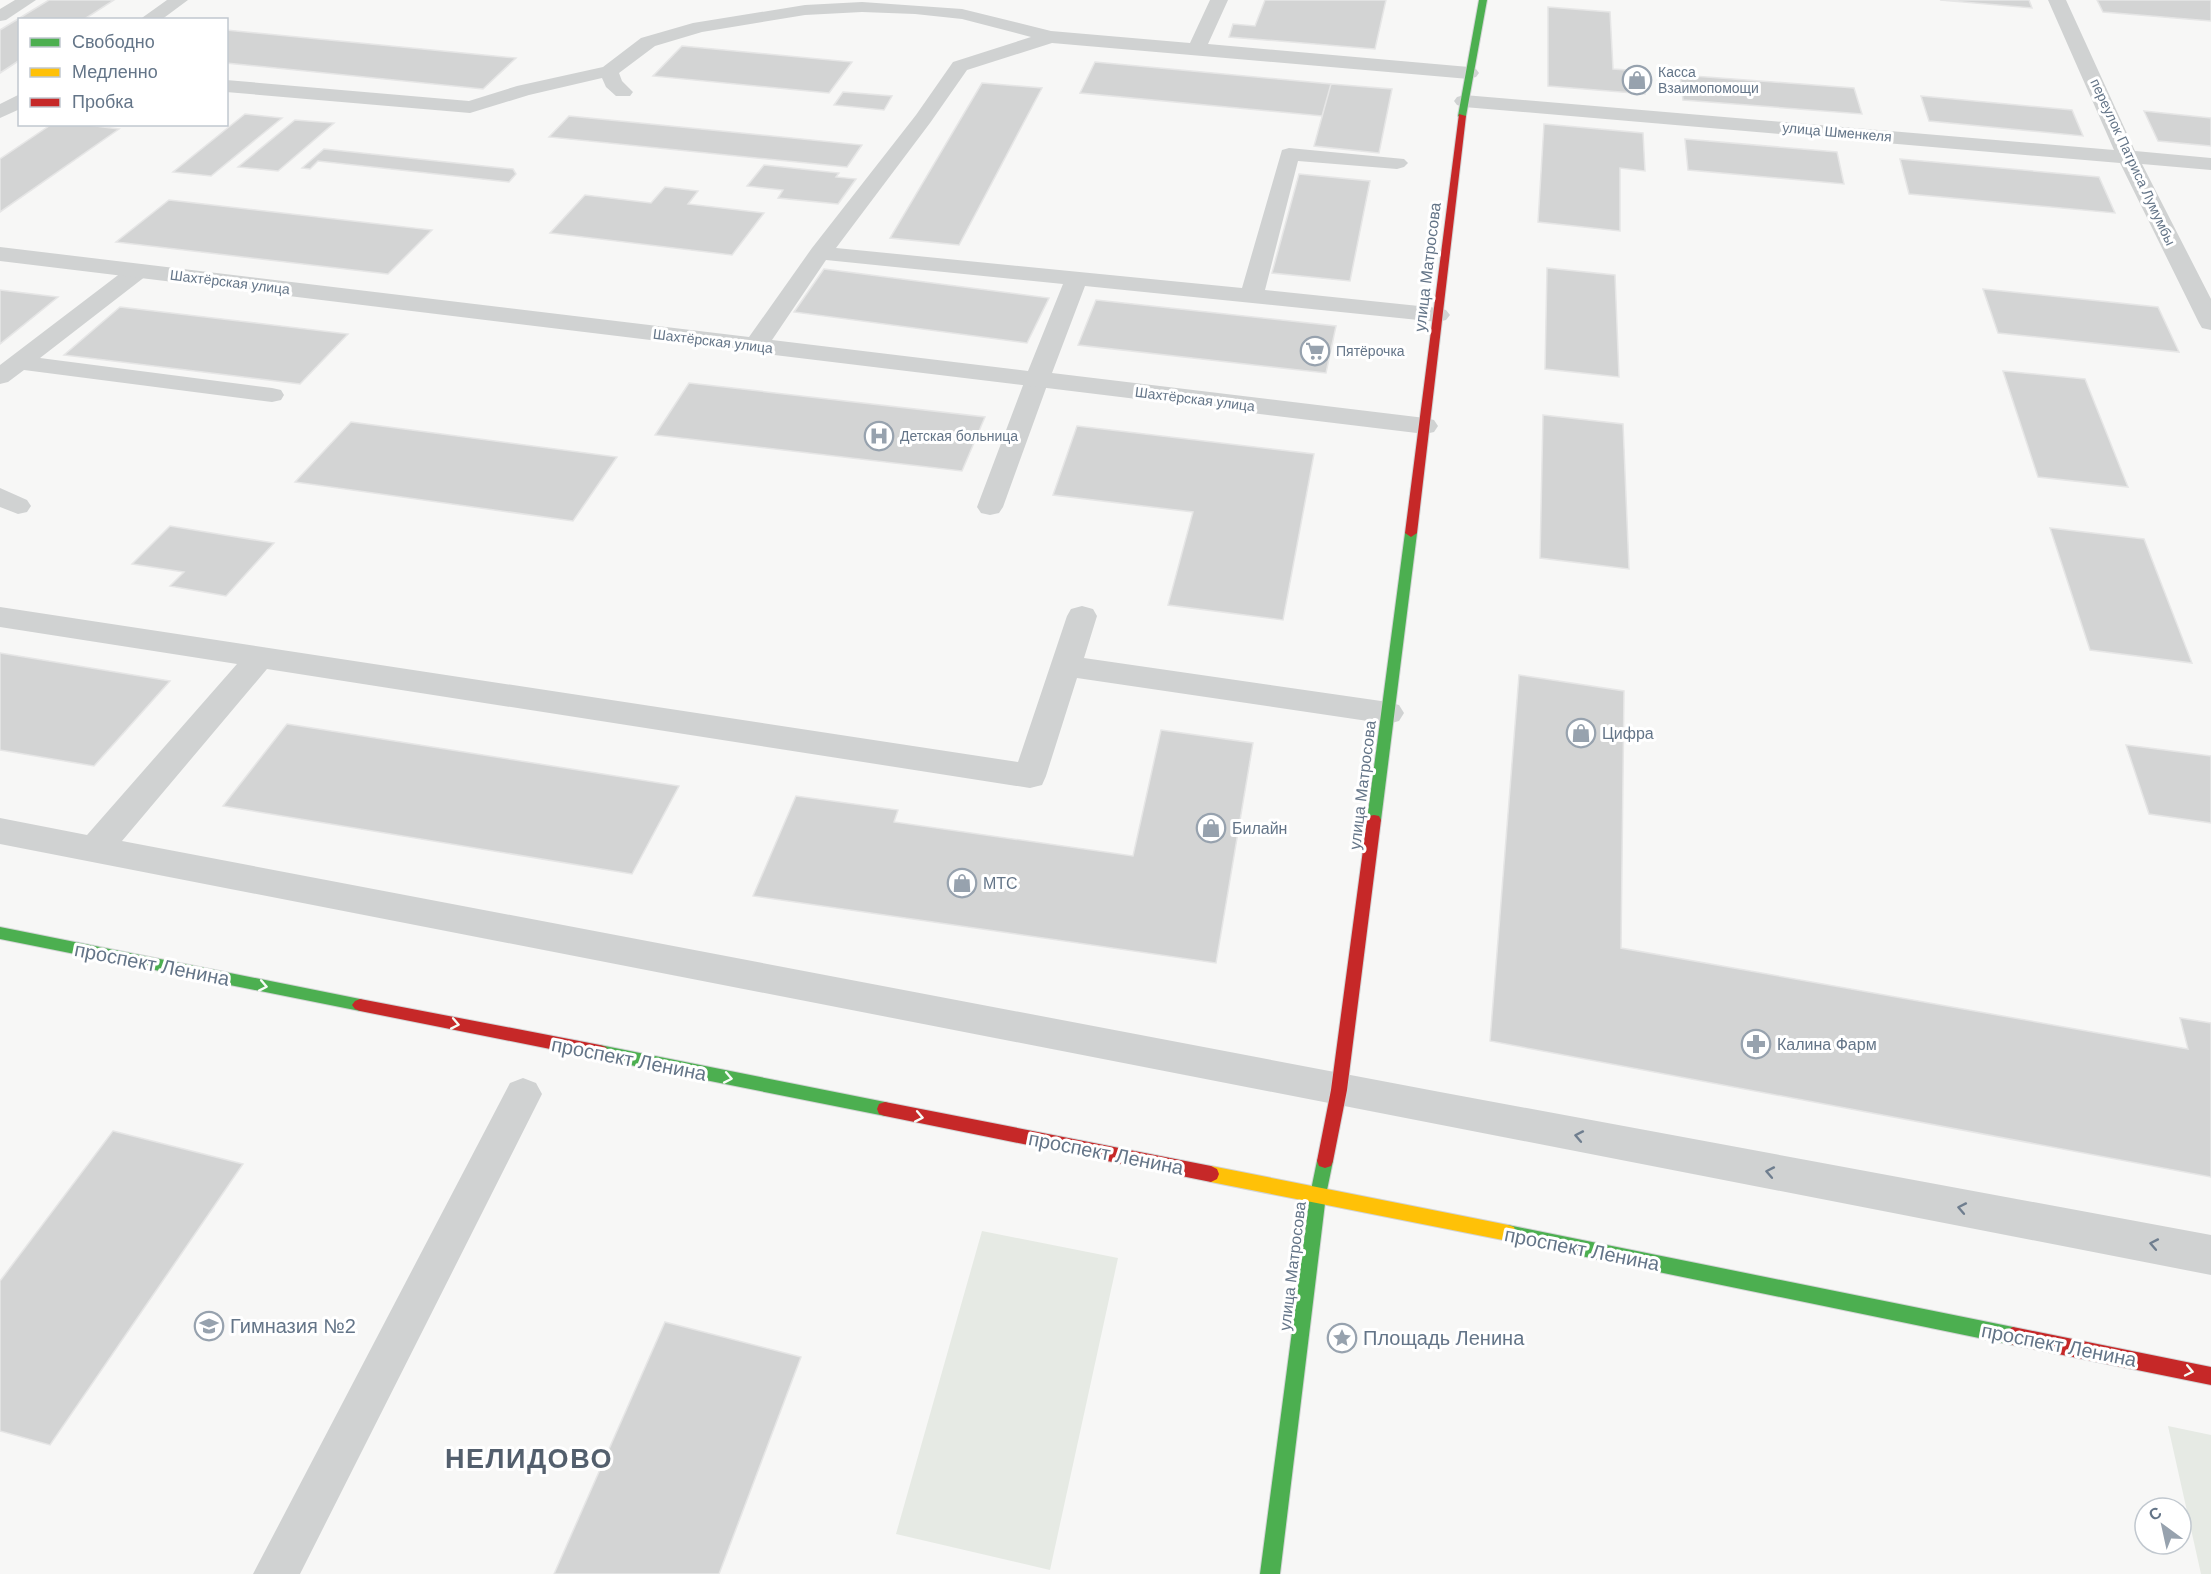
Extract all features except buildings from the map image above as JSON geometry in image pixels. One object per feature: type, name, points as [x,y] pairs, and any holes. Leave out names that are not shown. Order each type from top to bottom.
[{"type":"main road","name":"улица Матросова","points":[[1270,1574],[1318,1195],[1339,1090],[1425,426],[1464,101],[1483,0]]},
{"type":"main road","name":"проспект Ленина","points":[[0,933],[1318,1195],[2211,1376]]},
{"type":"street","points":[[151,18],[179,0]]},
{"type":"street","points":[[1196,49],[1219,0]]},
{"type":"street","name":"переулок Патриса Лумумбы","points":[[2057,0],[2127,156],[2211,323]]},
{"type":"street","points":[[228,86],[470,107],[524,90],[609,71],[648,42],[700,27],[805,10],[862,7],[962,14],[1051,37],[1469,73]]},
{"type":"street","points":[[755,346],[820,253],[923,119],[960,66],[1051,37]]},
{"type":"street","points":[[609,71],[613,83],[623,92]]},
{"type":"street","points":[[0,112],[18,101]]},
{"type":"street","name":"улица Шменкеля","points":[[1464,101],[2211,164]]},
{"type":"street","points":[[1252,296],[1289,154],[1397,163]]},
{"type":"street","points":[[820,253],[1438,315]]},
{"type":"street","name":"Шахтёрская улица","points":[[0,254],[1425,426]]},
{"type":"street","points":[[1036,380],[1077,278]]},
{"type":"street","points":[[0,617],[1030,776],[1082,616]]},
{"type":"street","points":[[95,849],[260,657]]},
{"type":"street","points":[[1066,666],[1388,713]]},
{"type":"street","points":[[0,831],[1339,1090],[2211,1255]]},
{"type":"lane","points":[[0,16],[27,0]]},
{"type":"lane","points":[[0,377],[138,271]]},
{"type":"lane","points":[[20,362],[272,395]]},
{"type":"lane","points":[[990,507],[1036,380]]},
{"type":"lane","points":[[276,1574],[523,1095]]},
{"type":"shaded area","points":[[982,1231],[1118,1258],[1050,1570],[896,1534]]},
{"type":"shaded area","points":[[2168,1426],[2211,1435],[2211,1574],[2201,1574],[2193,1538],[2193,1496],[2184,1496]]},
{"type":"traffic: fast","points":[[1462,116],[1483,0]]},
{"type":"traffic: fast","points":[[1374,820],[1411,533]]},
{"type":"traffic: fast","points":[[0,933],[360,1005]]},
{"type":"traffic: fast","points":[[600,1052],[885,1109]]},
{"type":"traffic: fast","points":[[1270,1574],[1318,1195],[1325,1161]]},
{"type":"traffic: fast","points":[[1508,1233],[2013,1336]]},
{"type":"traffic: slow","points":[[1211,1174],[1508,1233]]},
{"type":"traffic: jam","points":[[1411,533],[1462,116]]},
{"type":"traffic: jam","points":[[1325,1161],[1339,1090],[1374,820]]},
{"type":"traffic: jam","points":[[360,1005],[600,1052]]},
{"type":"traffic: jam","points":[[885,1109],[1211,1174]]},
{"type":"traffic: jam","points":[[2013,1336],[2211,1376]]},
{"type":"place","name":"Касса Взаимопомощи","points":[[1637,80]]},
{"type":"place","name":"Пятёрочка","points":[[1315,351]]},
{"type":"place","name":"Детская больница","points":[[879,436]]},
{"type":"place","name":"Цифра","points":[[1581,733]]},
{"type":"place","name":"Билайн","points":[[1211,828]]},
{"type":"place","name":"МТС","points":[[962,883]]},
{"type":"place","name":"Калина Фарм","points":[[1756,1044]]},
{"type":"place","name":"Гимназия №2","points":[[209,1326]]},
{"type":"place","name":"Площадь Ленина","points":[[1342,1338]]},
{"type":"district","name":"НЕЛИДОВО","points":[[529,1459]]}]
